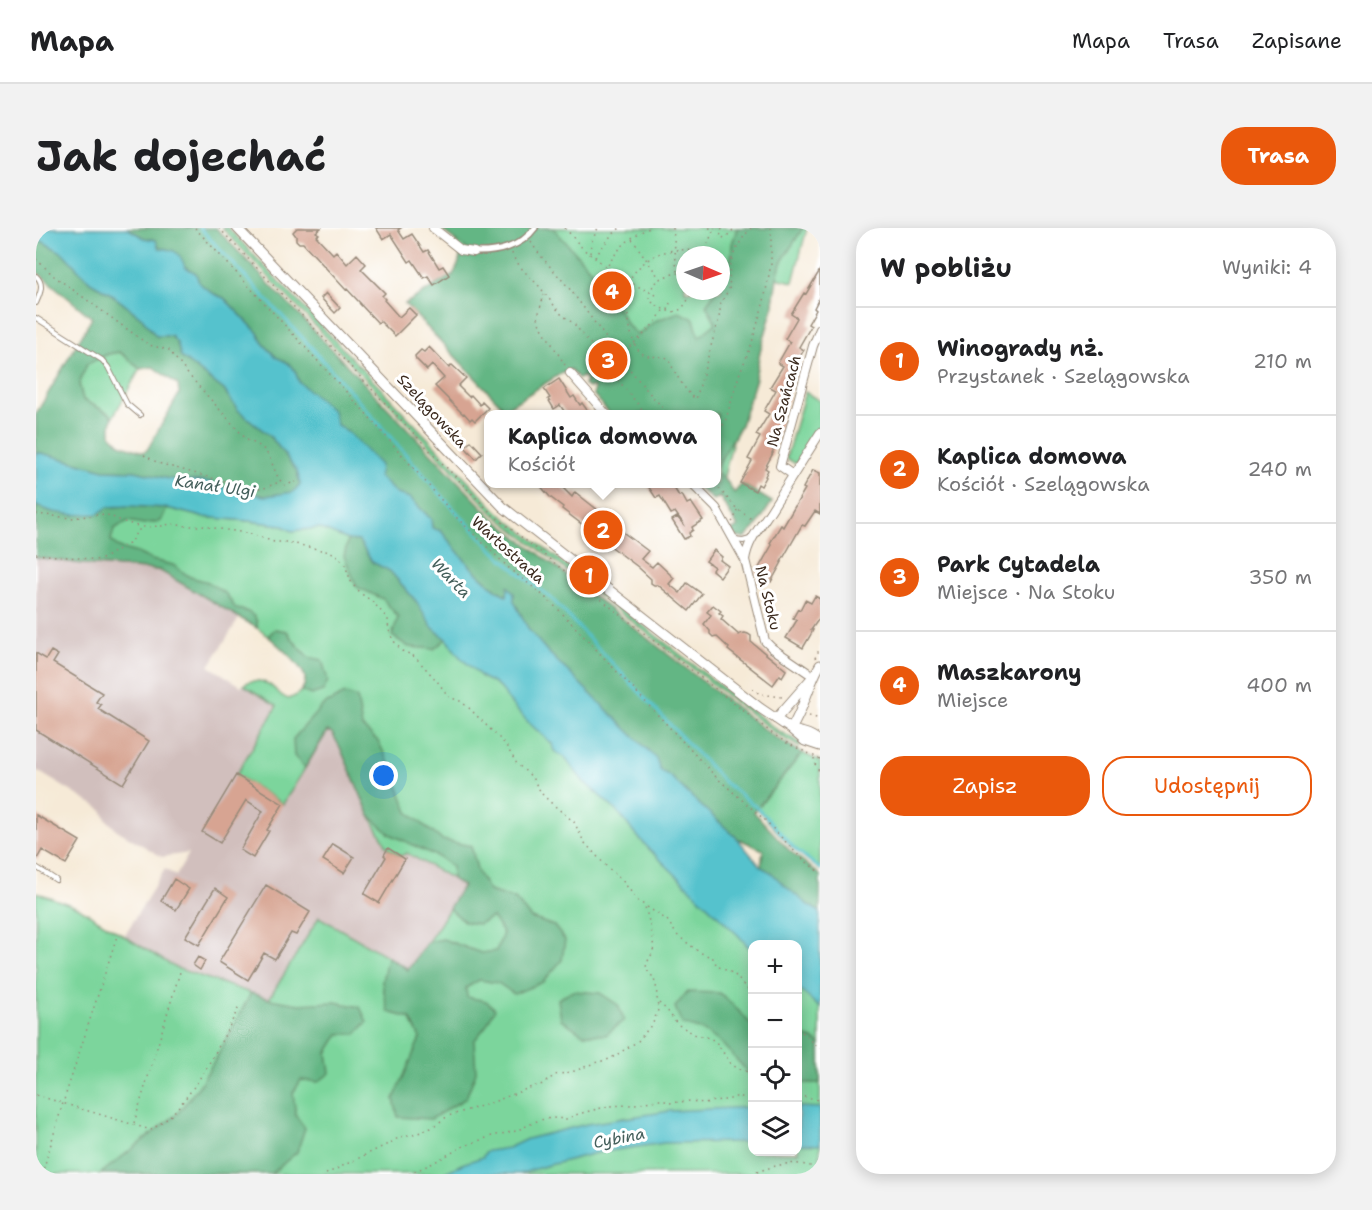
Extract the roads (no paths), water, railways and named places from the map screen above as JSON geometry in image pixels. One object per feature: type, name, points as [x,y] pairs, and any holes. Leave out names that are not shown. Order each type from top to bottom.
[{"type":"street","name":"Szelągowska","points":[[237,228],[484,487]]},
{"type":"street","points":[[433,228],[461,250],[474,252],[501,250],[512,246],[528,237],[534,228]]},
{"type":"street","name":"Na Szańcach","points":[[793,475],[780,466],[813,346],[820,330]]},
{"type":"street","points":[[570,373],[602,410]]},
{"type":"street","points":[[745,560],[751,539],[820,433]]},
{"type":"street","name":"Szelągowska","points":[[485,488],[503,507],[776,719],[791,729],[809,735],[820,745]]},
{"type":"street","name":"Na Stoku","points":[[697,488],[720,515],[745,560],[765,641],[813,676]]},
{"type":"street","points":[[776,719],[820,665]]},
{"type":"street","points":[[791,729],[813,676]]},
{"type":"lane","points":[[36,276],[42,292],[36,303]]},
{"type":"lane","points":[[36,318],[102,360],[127,404],[140,415]]},
{"type":"lane","points":[[733,539],[743,541],[751,539]]},
{"type":"lane","points":[[36,867],[56,880]]},
{"type":"water","points":[[36,228],[127,228],[144,238],[156,240],[159,248],[176,252],[185,267],[196,273],[199,283],[224,298],[258,333],[263,343],[276,357],[288,363],[295,371],[299,382],[333,411],[337,425],[347,431],[380,465],[379,477],[397,494],[410,498],[431,519],[432,528],[441,531],[471,567],[488,583],[507,596],[508,586],[514,593],[514,601],[529,630],[547,651],[656,758],[660,770],[671,777],[737,838],[761,867],[771,872],[808,905],[820,912],[820,1008],[802,992],[802,940],[748,940],[748,946],[649,849],[619,813],[583,781],[565,758],[554,751],[552,744],[529,723],[507,699],[503,691],[483,678],[459,656],[446,639],[432,627],[416,601],[390,571],[372,562],[359,541],[348,540],[319,528],[292,531],[281,525],[202,517],[167,508],[108,507],[98,514],[74,515],[53,512],[36,506],[36,453],[104,470],[135,471],[169,479],[210,482],[228,489],[265,496],[293,492],[300,484],[297,471],[271,437],[238,410],[224,390],[181,357],[177,343],[171,336],[156,336],[142,318],[111,294],[90,282],[63,253],[36,238]]},
{"type":"water","name":"Cybina","points":[[748,1107],[748,1142],[664,1143],[596,1153],[520,1174],[442,1174],[483,1157],[488,1151],[508,1148],[527,1139],[587,1124],[670,1111]]},
{"type":"water","points":[[802,1107],[820,1108],[820,1145],[802,1144]]},
{"type":"waterway","points":[[200,228],[312,348],[451,506],[495,552],[552,599],[724,782],[755,806],[795,849],[820,869]]},
{"type":"place","name":"Maszkarony","points":[[612,291]]},
{"type":"place","name":"Park Cytadela","points":[[608,360]]},
{"type":"place","name":"Kaplica domowa","points":[[603,530]]},
{"type":"place","name":"Winogrady nż.","points":[[589,575]]},
{"type":"water label","name":"Kanał Ulgi","points":[[215,486]]},
{"type":"water label","name":"Warta","points":[[451,578]]}]
